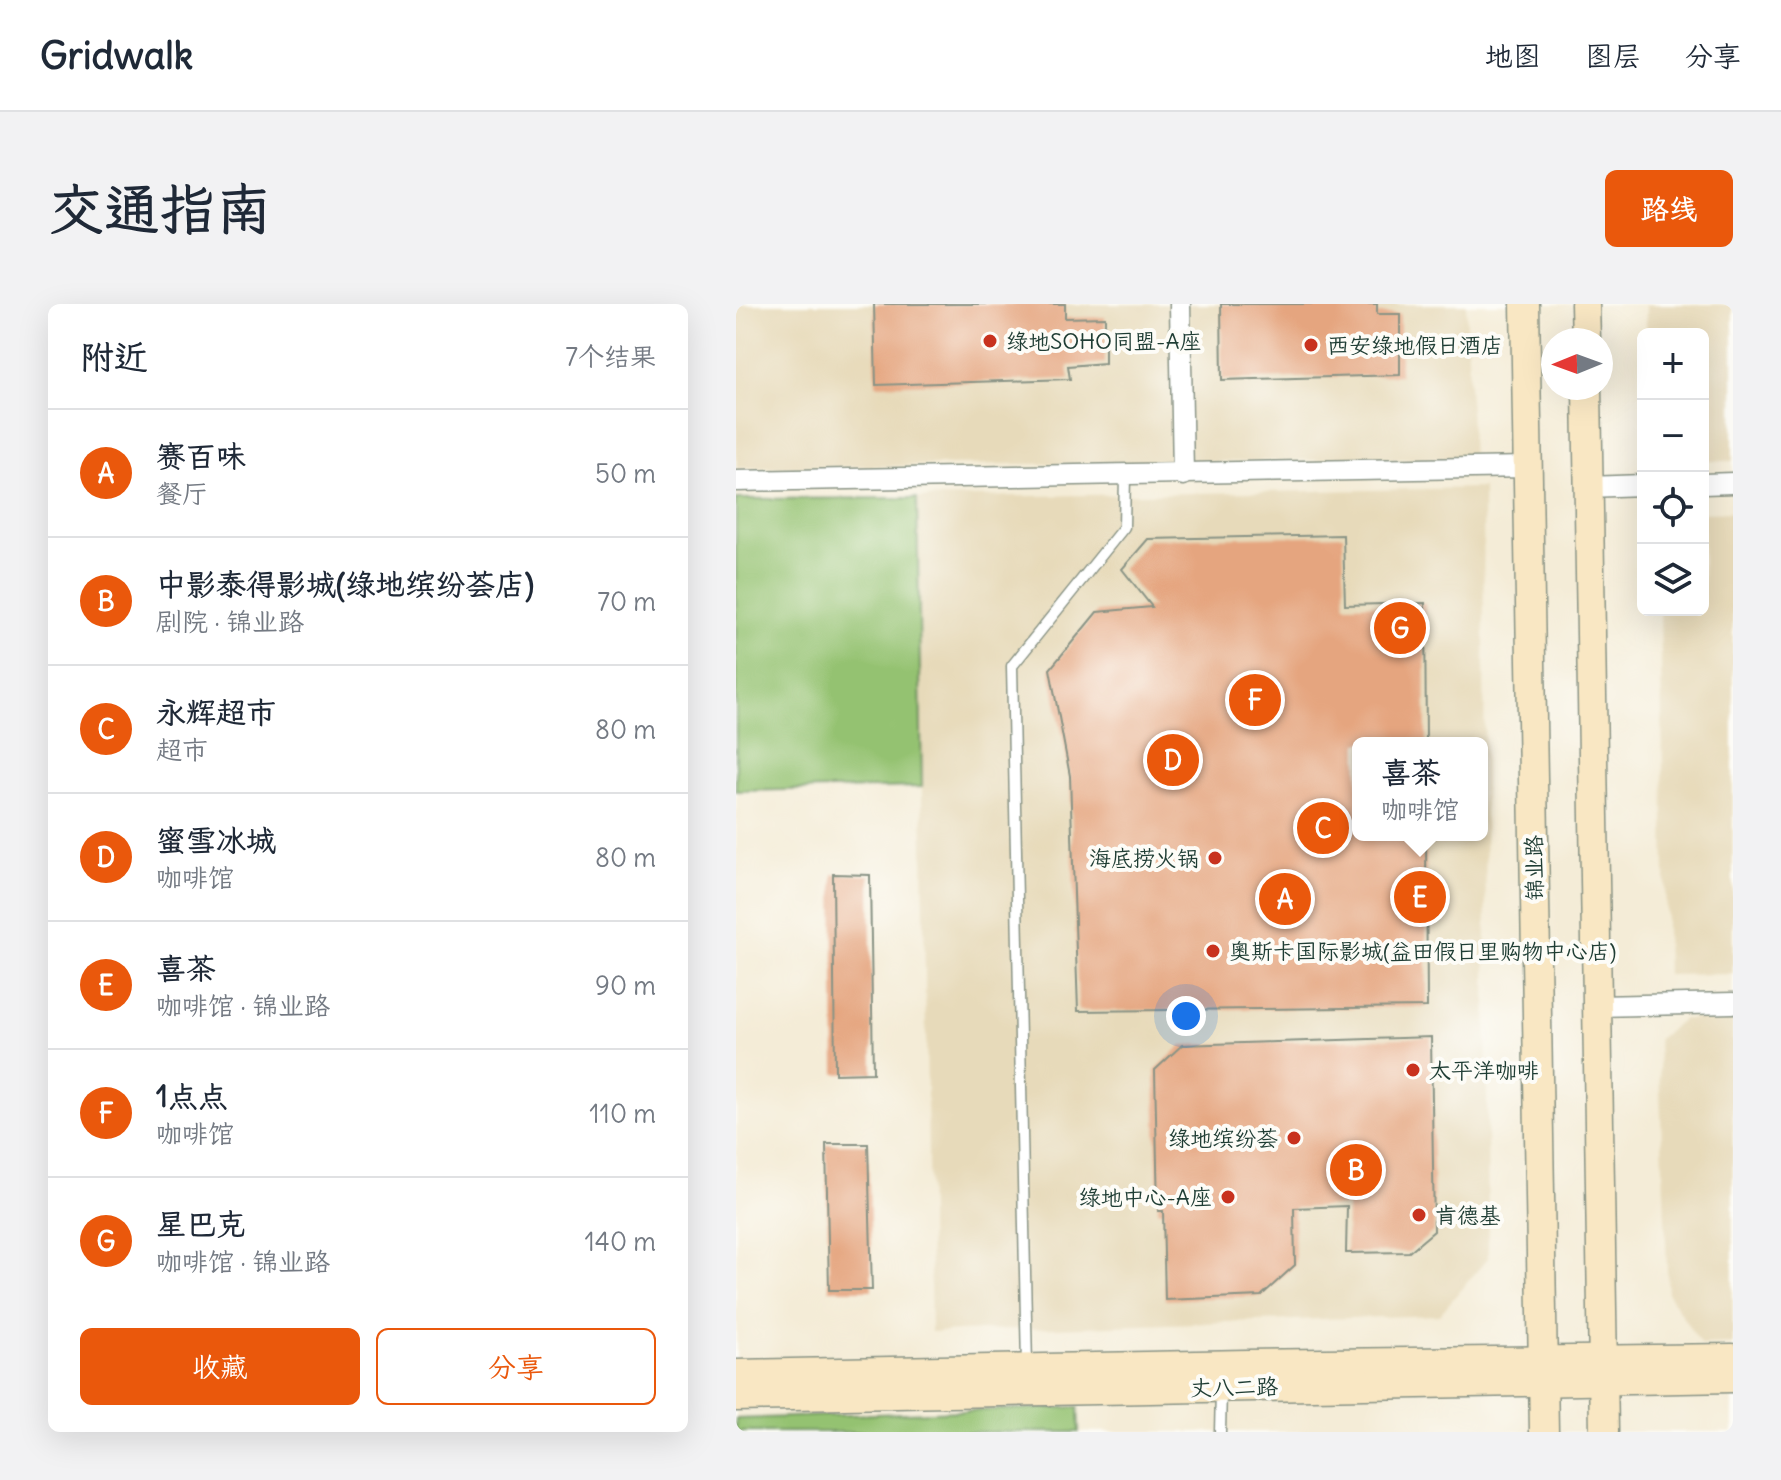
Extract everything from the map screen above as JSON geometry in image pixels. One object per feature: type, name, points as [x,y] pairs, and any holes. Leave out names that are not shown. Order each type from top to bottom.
[{"type":"main road","name":"锦业路","points":[[1525,304],[1544,1432]]},
{"type":"main road","points":[[1585,304],[1586,328]]},
{"type":"main road","points":[[1587,400],[1604,1432]]},
{"type":"main road","name":"丈八二路","points":[[1603,1371],[1733,1358]]},
{"type":"main road","name":"丈八二路","points":[[736,1374],[1027,1368],[1603,1371],[1733,1378]]},
{"type":"main road","name":"丈八二路","points":[[736,1397],[1221,1388],[1543,1371]]},
{"type":"street","points":[[1180,304],[1183,475]]},
{"type":"street","points":[[736,481],[1528,467]]},
{"type":"street","points":[[1709,484],[1733,483]]},
{"type":"street","points":[[1588,487],[1637,485]]},
{"type":"street","points":[[1597,1006],[1733,1003]]},
{"type":"lane","points":[[1027,1368],[1012,666],[1124,527],[1125,476]]},
{"type":"lane","points":[[1220,1432],[1221,1388]]},
{"type":"shaded area","points":[[736,304],[1466,304],[1472,458],[736,468]]},
{"type":"shaded area","points":[[1646,304],[1733,304],[1733,461],[1709,461],[1709,328],[1646,328]]},
{"type":"shaded area","points":[[1483,488],[1485,737],[1352,737],[1352,841],[1485,841],[1488,1258],[1439,1315],[931,1332],[917,498]]},
{"type":"shaded area","points":[[1733,512],[1733,974],[1667,975],[1660,616],[1709,616],[1709,513]]},
{"type":"shaded area","points":[[1733,1018],[1733,1344],[1701,1345],[1668,1294],[1658,1039],[1683,1019]]},
{"type":"green space","points":[[917,498],[922,787],[736,791],[736,499]]},
{"type":"green space","points":[[1078,1407],[1079,1432],[736,1432],[736,1419]]},
{"type":"building","name":"绿地SOHO同盟-A座","points":[[874,304],[1065,304],[1065,318],[1105,317],[1105,363],[1068,366],[1070,379],[876,385]]},
{"type":"building","name":"西安绿地假日酒店","points":[[1221,304],[1377,304],[1377,314],[1400,314],[1400,375],[1222,380]]},
{"type":"building","points":[[1343,535],[1345,605],[1425,603],[1426,737],[1352,737],[1352,841],[1426,841],[1427,1007],[1078,1011],[1070,776],[1050,669],[1097,612],[1152,607],[1122,569],[1148,539]]},
{"type":"building","points":[[833,874],[870,875],[873,1073],[835,1074]]},
{"type":"building","name":"绿地缤纷荟","points":[[1431,1037],[1434,1231],[1409,1252],[1346,1253],[1347,1206],[1294,1208],[1295,1265],[1261,1296],[1165,1300],[1163,1211],[1158,1211],[1155,1070],[1182,1045]]},
{"type":"building","points":[[826,1144],[868,1144],[872,1290],[829,1290]]},
{"type":"place","name":"绿地SOHO同盟-A座","points":[[990,341]]},
{"type":"place","name":"西安绿地假日酒店","points":[[1311,345]]},
{"type":"place","name":"星巴克","points":[[1400,628]]},
{"type":"place","name":"1点点","points":[[1255,700]]},
{"type":"place","name":"蜜雪冰城","points":[[1173,760]]},
{"type":"place","name":"永辉超市","points":[[1323,828]]},
{"type":"place","name":"海底捞火锅","points":[[1215,858]]},
{"type":"place","name":"喜茶","points":[[1420,897]]},
{"type":"place","name":"赛百味","points":[[1285,899]]},
{"type":"place","name":"奥斯卡国际影城(益田假日里购物中心店)","points":[[1213,951]]},
{"type":"place","name":"太平洋咖啡","points":[[1413,1070]]},
{"type":"place","name":"绿地缤纷荟","points":[[1294,1138]]},
{"type":"place","name":"中影泰得影城(绿地缤纷荟店)","points":[[1356,1170]]},
{"type":"place","name":"绿地中心-A座","points":[[1228,1197]]},
{"type":"place","name":"肯德基","points":[[1419,1215]]}]
